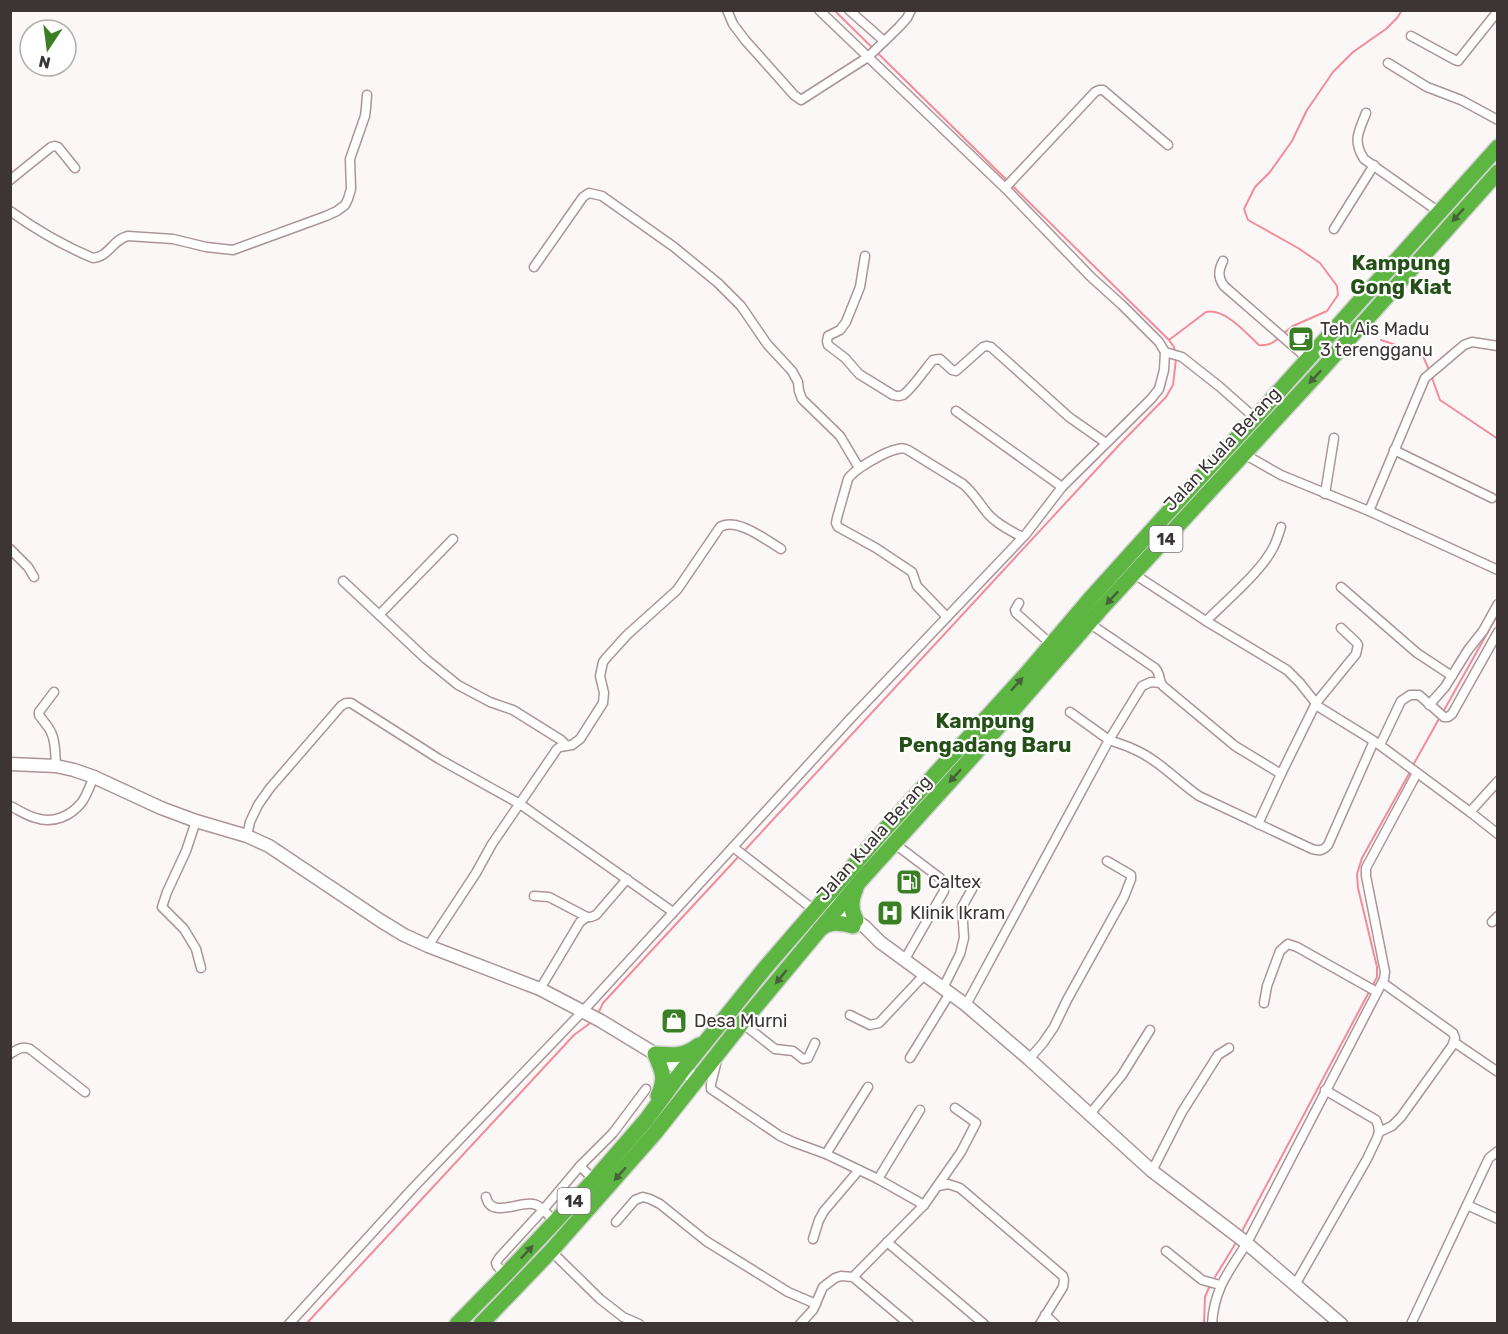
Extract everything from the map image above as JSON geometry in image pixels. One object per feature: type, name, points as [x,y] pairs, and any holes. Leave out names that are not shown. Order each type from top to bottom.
[{"type":"highway","name":"Jalan Kuala Berang","points":[[481,1323],[551,1251],[655,1133],[818,931],[825,906],[848,862],[879,836],[1497,147]]},
{"type":"highway","name":"Jalan Kuala Berang","points":[[457,1323],[555,1222],[646,1120],[682,1071],[765,969],[777,946],[861,880],[895,844],[1089,623],[1323,368],[1497,172]]},
{"type":"highway","points":[[818,931],[833,923],[854,923],[852,903],[855,890],[861,880]]},
{"type":"highway","points":[[646,1120],[659,1095],[663,1079],[656,1054],[671,1056],[690,1052],[720,1025]]},
{"type":"highway","points":[[625,1144],[634,1141],[645,1129],[655,1133]]},
{"type":"main road","points":[[10,764],[56,766],[74,770],[161,808],[247,836],[268,846],[404,935],[540,989],[601,1021],[697,1080]]},
{"type":"main road","points":[[825,906],[854,923],[966,1005],[1152,1171],[1245,1242],[1341,1323]]},
{"type":"street","points":[[727,10],[745,40],[801,100],[870,55],[907,18],[911,10]]},
{"type":"street","points":[[819,10],[870,55],[1007,186],[1091,277],[1122,305],[1167,352],[1182,357],[1255,418]]},
{"type":"street","points":[[849,10],[882,44]]},
{"type":"street","points":[[1411,36],[1458,61],[1497,11]]},
{"type":"street","points":[[1388,63],[1427,87],[1461,100],[1497,120]]},
{"type":"street","points":[[1007,186],[1095,92],[1100,90],[1103,90],[1168,145]]},
{"type":"street","points":[[10,211],[45,233],[93,258],[104,255],[119,240],[128,236],[173,239],[206,247],[233,250],[326,216],[345,205],[351,189],[351,159],[364,116],[367,95]]},
{"type":"street","points":[[1366,113],[1357,141],[1364,159],[1439,212]]},
{"type":"street","points":[[10,180],[55,146],[75,168]]},
{"type":"street","points":[[1334,230],[1374,165]]},
{"type":"street","points":[[534,267],[583,197],[589,193],[602,196],[674,246],[741,306],[766,344],[792,371],[798,382],[802,399],[840,436],[859,468]]},
{"type":"street","points":[[865,256],[860,287],[846,322],[840,330],[828,336],[827,341],[828,345],[845,358],[859,374],[898,396],[908,390],[933,360],[940,359],[956,371],[983,346],[991,347],[1077,424],[1106,443]]},
{"type":"street","points":[[1223,261],[1219,274],[1224,286],[1308,359]]},
{"type":"street","points":[[1369,511],[1425,378],[1464,345],[1472,342],[1497,346]]},
{"type":"street","points":[[289,1323],[413,1188],[584,1012],[674,912],[735,849],[845,724],[1022,537],[1062,487],[1159,389],[1167,352]]},
{"type":"street","points":[[956,411],[1062,487]]},
{"type":"street","points":[[1325,494],[1334,438]]},
{"type":"street","points":[[947,616],[917,586],[912,572],[876,548],[838,527],[837,518],[851,473],[894,450],[902,448],[908,450],[963,484],[990,516],[1022,537]]},
{"type":"street","points":[[1395,450],[1492,498]]},
{"type":"street","points":[[1244,454],[1281,475],[1369,511],[1497,570]]},
{"type":"street","points":[[428,946],[476,873],[492,844],[557,749],[572,745],[580,739],[603,703],[604,693],[600,675],[603,662],[627,635],[677,590],[720,527],[730,524],[741,526],[781,549]]},
{"type":"street","points":[[1206,621],[1267,558],[1281,527]]},
{"type":"street","points":[[379,615],[453,539]]},
{"type":"street","points":[[10,549],[28,567],[34,578]]},
{"type":"street","points":[[1134,574],[1287,670],[1319,707],[1377,743],[1497,834]]},
{"type":"street","points":[[343,581],[426,659],[466,690],[513,710],[566,745]]},
{"type":"street","points":[[1341,587],[1417,653],[1452,676]]},
{"type":"street","points":[[1019,603],[1015,610],[1016,613],[1052,645]]},
{"type":"street","points":[[1433,708],[1497,604]]},
{"type":"street","points":[[1089,623],[1155,668],[1160,674],[1160,683]]},
{"type":"street","points":[[1258,824],[1316,703],[1356,654],[1358,645],[1341,628]]},
{"type":"street","points":[[1070,712],[1109,740],[1139,751],[1154,760],[1199,796],[1320,851],[1325,849],[1333,835],[1377,743],[1401,701],[1410,694],[1416,694],[1444,717],[1448,717],[1456,709],[1497,632]]},
{"type":"street","points":[[966,1005],[1109,740],[1142,686],[1151,682],[1160,683],[1235,746],[1281,774]]},
{"type":"street","points":[[54,692],[39,715],[52,734],[56,766]]},
{"type":"street","points":[[247,836],[253,815],[270,788],[341,706],[351,703],[439,759],[520,804],[674,912]]},
{"type":"street","points":[[1212,1323],[1215,1297],[1220,1285],[1245,1242],[1376,991],[1383,983],[1385,972],[1366,868],[1413,770]]},
{"type":"street","points":[[10,806],[34,818],[56,820],[75,809],[82,801],[94,777]]},
{"type":"street","points":[[1470,812],[1497,781]]},
{"type":"street","points":[[196,821],[162,907],[184,929],[196,950],[201,968]]},
{"type":"street","points":[[895,844],[940,878],[944,884],[944,891],[904,959]]},
{"type":"street","points":[[735,849],[825,906]]},
{"type":"street","points":[[1029,1059],[1054,1026],[1117,911],[1130,881],[1129,874],[1107,861]]},
{"type":"street","points":[[540,989],[580,922],[596,915],[627,879]]},
{"type":"street","points":[[910,1058],[946,991],[960,954],[964,938],[962,907],[976,882]]},
{"type":"street","points":[[534,896],[549,897],[587,917]]},
{"type":"street","points":[[1264,1003],[1264,994],[1280,951],[1288,944],[1297,946],[1376,991]]},
{"type":"street","points":[[849,1015],[870,1025],[879,1023],[925,974]]},
{"type":"street","points":[[1379,1132],[1392,1126],[1401,1117],[1455,1038],[1453,1033],[1383,983]]},
{"type":"street","points":[[742,1023],[775,1049],[793,1051],[803,1059],[808,1058],[815,1043]]},
{"type":"street","points":[[1090,1114],[1122,1075],[1150,1030]]},
{"type":"street","points":[[1454,1042],[1497,1072]]},
{"type":"street","points":[[10,1054],[24,1047],[30,1049],[85,1092]]},
{"type":"street","points":[[1152,1171],[1182,1112],[1218,1055],[1229,1048]]},
{"type":"street","points":[[719,1052],[711,1089],[780,1136],[826,1154],[878,1179],[924,1205]]},
{"type":"street","points":[[826,1154],[868,1087]]},
{"type":"street","points":[[506,1274],[497,1266],[499,1258],[580,1166],[613,1133],[646,1089]]},
{"type":"street","points":[[1295,1285],[1379,1132],[1376,1120],[1325,1090]]},
{"type":"street","points":[[853,1277],[924,1205],[961,1152],[976,1123],[955,1108]]},
{"type":"street","points":[[878,1179],[920,1110]]},
{"type":"street","points":[[613,1133],[625,1144]]},
{"type":"street","points":[[1411,1323],[1489,1158],[1497,1151]]},
{"type":"street","points":[[580,1166],[594,1180]]},
{"type":"street","points":[[813,1239],[824,1211],[859,1170]]},
{"type":"street","points":[[938,1186],[948,1184],[960,1188],[1063,1276],[1063,1287],[1042,1319],[1055,1323]]},
{"type":"street","points":[[486,1197],[487,1202],[498,1208],[537,1205],[555,1222]]},
{"type":"street","points":[[616,1222],[635,1200],[643,1197],[650,1199],[660,1204],[706,1241],[788,1292],[816,1304]]},
{"type":"street","points":[[1467,1205],[1497,1218]]},
{"type":"street","points":[[887,1242],[984,1323]]},
{"type":"street","points":[[551,1251],[600,1299],[623,1317],[639,1323]]},
{"type":"street","points":[[1166,1251],[1202,1280],[1220,1285]]},
{"type":"street","points":[[800,1323],[811,1312],[823,1287],[841,1276],[853,1277],[909,1323]]},
{"type":"waterway","points":[[834,10],[1169,340],[1175,353]]},
{"type":"waterway","points":[[1284,333],[1293,326],[1327,311],[1338,295],[1337,286],[1320,263],[1248,220],[1244,209],[1255,187],[1270,172],[1292,141],[1307,110],[1333,72],[1353,52],[1386,29],[1402,10]]},
{"type":"waterway","points":[[1169,340],[1206,312],[1220,314],[1235,322],[1259,345],[1271,344],[1280,337]]},
{"type":"waterway","points":[[1381,340],[1423,356],[1429,370]]},
{"type":"waterway","points":[[744,851],[1166,397],[1173,385],[1176,359]]},
{"type":"waterway","points":[[1431,375],[1440,400],[1498,439]]},
{"type":"waterway","points":[[1443,712],[1498,614]]},
{"type":"waterway","points":[[1412,767],[1440,717]]},
{"type":"waterway","points":[[1372,987],[1377,977],[1377,967],[1358,888],[1357,874],[1362,858],[1410,772]]},
{"type":"waterway","points":[[598,1014],[603,1003],[740,855]]},
{"type":"waterway","points":[[1241,1233],[1369,992]]},
{"type":"waterway","points":[[306,1324],[574,1035],[593,1021]]},
{"type":"waterway","points":[[1215,1277],[1237,1241]]},
{"type":"waterway","points":[[1204,1324],[1205,1297],[1210,1285]]},
{"type":"place","name":"Teh Ais Madu 3 terengganu","points":[[1301,339]]},
{"type":"place","name":"Caltex","points":[[909,882]]},
{"type":"place","name":"Klinik Ikram","points":[[890,913]]},
{"type":"place","name":"Desa Murni","points":[[674,1021]]},
{"type":"district","name":"Kampung Gong Kiat","points":[[1401,275]]},
{"type":"district","name":"Kampung Pengadang Baru","points":[[985,733]]}]
